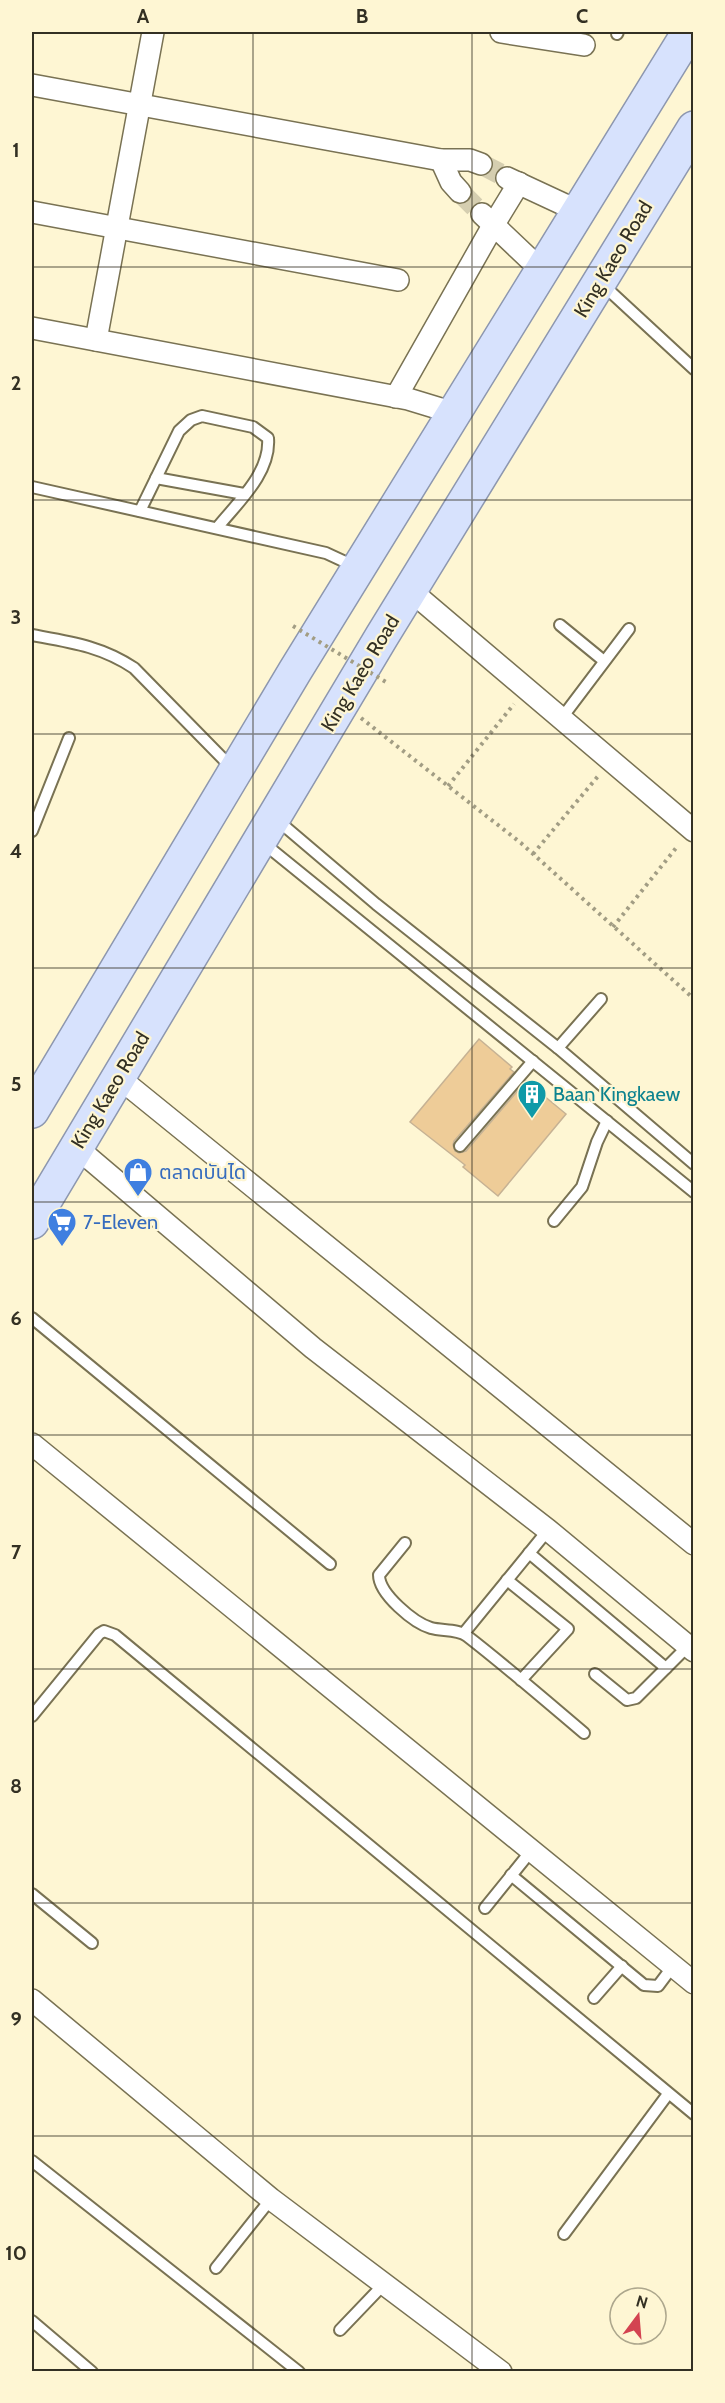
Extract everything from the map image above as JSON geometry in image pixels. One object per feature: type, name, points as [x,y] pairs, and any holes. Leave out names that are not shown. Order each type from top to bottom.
[{"type":"main road","points":[[32,1112],[358,568],[689,32]]},
{"type":"main road","name":"King Kaeo Road","points":[[32,1222],[341,703],[599,282],[689,141]]},
{"type":"street","points":[[96,340],[153,32]]},
{"type":"street","points":[[501,32],[584,45]]},
{"type":"street","points":[[32,85],[441,160],[470,160],[481,164]]},
{"type":"street","points":[[441,160],[451,182],[460,192]]},
{"type":"street","points":[[396,397],[488,219],[513,180],[578,211]]},
{"type":"street","points":[[32,212],[398,280]]},
{"type":"street","points":[[488,219],[542,271]]},
{"type":"street","points":[[32,328],[396,397],[454,413]]},
{"type":"street","points":[[411,591],[693,831]]},
{"type":"street","points":[[118,1077],[693,1544]]},
{"type":"street","points":[[76,1147],[313,1348],[548,1530],[691,1649]]},
{"type":"street","points":[[32,1444],[693,1983]]},
{"type":"street","points":[[32,2001],[271,2199],[501,2372]]},
{"type":"lane","points":[[599,282],[693,369]]},
{"type":"lane","points":[[140,512],[179,431],[191,420],[202,416],[253,427],[268,438],[269,450],[263,468],[217,528]]},
{"type":"lane","points":[[156,478],[244,494]]},
{"type":"lane","points":[[32,488],[326,553],[358,568]]},
{"type":"lane","points":[[561,625],[604,661]]},
{"type":"lane","points":[[560,720],[629,629]]},
{"type":"lane","points":[[32,635],[95,647],[115,655],[134,668],[235,771]]},
{"type":"lane","points":[[32,831],[69,738]]},
{"type":"lane","points":[[266,829],[376,904],[558,1048],[693,1164]]},
{"type":"lane","points":[[266,829],[533,1061],[693,1192]]},
{"type":"lane","points":[[558,1048],[601,999]]},
{"type":"lane","points":[[460,1146],[533,1061]]},
{"type":"lane","points":[[554,1221],[582,1187],[597,1142],[607,1122]]},
{"type":"lane","points":[[32,1318],[330,1564]]},
{"type":"lane","points":[[464,1633],[548,1530]]},
{"type":"lane","points":[[405,1543],[379,1575],[379,1582],[386,1594],[419,1623],[432,1628],[464,1633],[584,1732]]},
{"type":"lane","points":[[529,1553],[666,1668]]},
{"type":"lane","points":[[507,1580],[568,1629],[521,1680]]},
{"type":"lane","points":[[32,1716],[35,1703],[99,1634],[110,1631],[693,2114]]},
{"type":"lane","points":[[595,1674],[627,1700],[636,1698],[666,1668],[691,1649]]},
{"type":"lane","points":[[485,1908],[531,1851]]},
{"type":"lane","points":[[511,1875],[644,1985],[658,1986],[674,1966]]},
{"type":"lane","points":[[32,1894],[92,1943]]},
{"type":"lane","points":[[594,1998],[622,1966]]},
{"type":"lane","points":[[564,2234],[668,2094]]},
{"type":"lane","points":[[32,2161],[299,2372]]},
{"type":"lane","points":[[216,2268],[271,2199]]},
{"type":"lane","points":[[340,2330],[385,2283]]},
{"type":"lane","points":[[32,2321],[92,2372]]},
{"type":"path","points":[[293,626],[386,682]]},
{"type":"path","points":[[341,703],[533,854],[693,998]]},
{"type":"path","points":[[448,786],[514,704]]},
{"type":"path","points":[[533,854],[599,775]]},
{"type":"path","points":[[613,927],[676,848]]},
{"type":"building","points":[[479,1039],[512,1067],[510,1069],[514,1072],[454,1141],[455,1151],[459,1153],[466,1151],[526,1081],[566,1114],[498,1196],[463,1167],[465,1165],[410,1122]]},
{"type":"tunnel","points":[[481,164],[506,177]]},
{"type":"tunnel","points":[[460,192],[482,214]]},
{"type":"place","name":"Baan Kingkaew","points":[[532,1120]]},
{"type":"place","name":"ตลาดบันได","points":[[138,1198]]},
{"type":"place","name":"7-Eleven","points":[[62,1248]]}]
